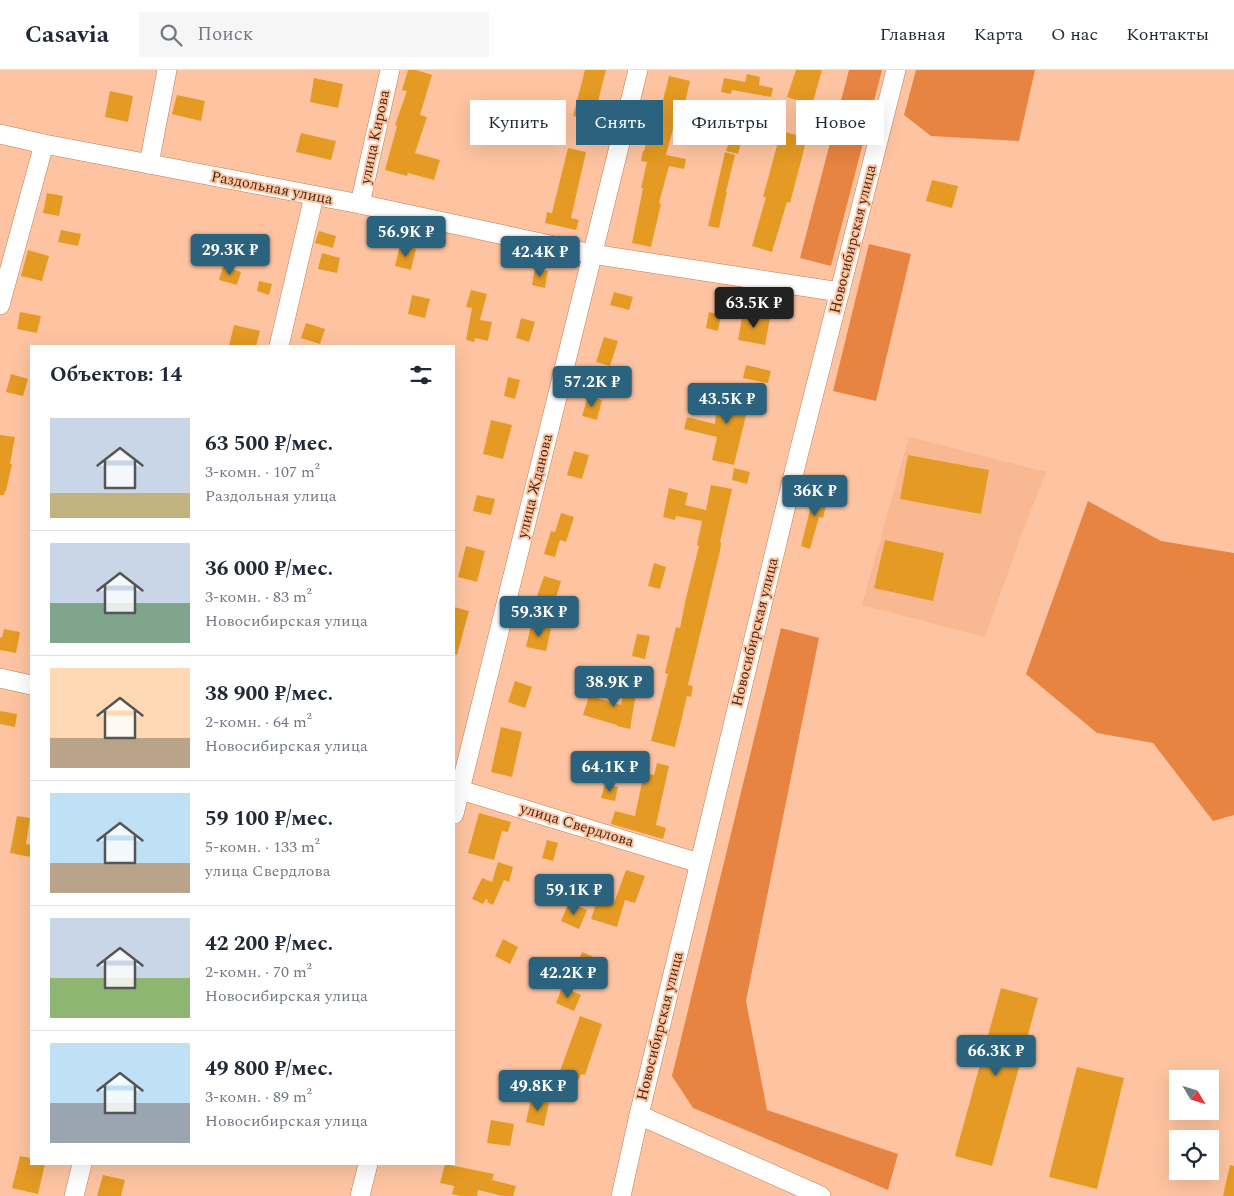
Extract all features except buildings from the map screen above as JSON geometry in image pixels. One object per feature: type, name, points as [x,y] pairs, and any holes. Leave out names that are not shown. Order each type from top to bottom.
[{"type":"street","points":[[150,164],[166,70]]},
{"type":"street","name":"улица Кирова","points":[[360,204],[390,70]]},
{"type":"street","name":"улица Жданова","points":[[455,806],[457,789],[638,70]]},
{"type":"street","name":"Новосибирская улица","points":[[621,1196],[639,1114],[795,469],[896,70]]},
{"type":"street","name":"Раздольная улица","points":[[0,134],[360,204],[592,254],[840,292]]},
{"type":"street","points":[[0,305],[44,144]]},
{"type":"street","points":[[279,345],[314,196]]},
{"type":"street","points":[[0,678],[30,685]]},
{"type":"street","name":"улица Свердлова","points":[[457,789],[700,863]]},
{"type":"street","points":[[639,1114],[821,1196]]},
{"type":"street","points":[[74,1196],[82,1165]]},
{"type":"street","points":[[360,1196],[368,1165]]},
{"type":"shaded area","points":[[849,70],[882,70],[874,100],[841,100]]},
{"type":"shaded area","points":[[916,70],[1035,70],[1019,141],[931,136],[904,115]]},
{"type":"shaded area","points":[[829,145],[862,145],[831,266],[800,258]]},
{"type":"shaded area","points":[[869,244],[911,254],[876,401],[833,391]]},
{"type":"shaded area","points":[[909,437],[1046,472],[985,637],[862,605]]},
{"type":"shaded area","points":[[1088,501],[1161,541],[1234,553],[1234,815],[1213,821],[1153,743],[1097,733],[1026,674]]},
{"type":"shaded area","points":[[781,628],[819,638],[746,1001],[767,1110],[898,1154],[888,1190],[693,1108],[672,1076]]}]
